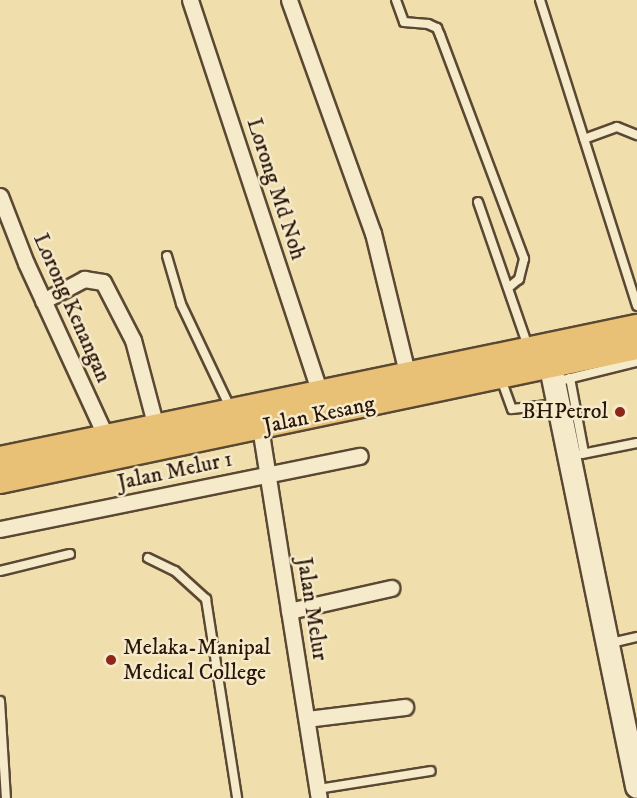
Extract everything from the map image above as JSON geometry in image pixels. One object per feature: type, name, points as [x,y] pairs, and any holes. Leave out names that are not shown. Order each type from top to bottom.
[{"type":"main road","name":"Jalan Kesang","points":[[0,481],[636,350]]},
{"type":"main road","name":"Jalan Kesang","points":[[0,459],[320,393],[404,364],[548,367]]},
{"type":"street","name":"Lorong Md Noh","points":[[190,0],[320,393]]},
{"type":"street","points":[[289,0],[373,233],[404,364]]},
{"type":"street","name":"Lorong Kenangan","points":[[0,196],[43,301],[106,437]]},
{"type":"street","points":[[43,301],[84,279],[103,282],[133,340],[156,427]]},
{"type":"street","points":[[548,367],[577,455],[607,644],[637,787]]},
{"type":"street","name":"Jalan Melur","points":[[260,427],[318,794]]},
{"type":"street","name":"Jalan Melur 1","points":[[0,529],[360,456]]},
{"type":"street","points":[[290,610],[391,588]]},
{"type":"street","points":[[307,719],[405,707]]},
{"type":"lane","points":[[396,0],[404,22],[428,24],[437,28],[440,35],[524,259],[519,279],[508,288]]},
{"type":"lane","points":[[540,0],[637,306]]},
{"type":"lane","points":[[584,139],[617,127],[637,135]]},
{"type":"lane","points":[[477,202],[520,321],[548,367]]},
{"type":"lane","points":[[167,256],[181,304],[232,411]]},
{"type":"lane","points":[[627,274],[637,272]]},
{"type":"lane","points":[[500,377],[512,409],[548,367],[636,350]]},
{"type":"lane","points":[[577,455],[637,443]]},
{"type":"lane","points":[[0,571],[70,554]]},
{"type":"lane","points":[[148,558],[175,571],[206,599],[237,798]]},
{"type":"lane","points":[[607,644],[637,637]]},
{"type":"lane","points":[[0,701],[6,798]]},
{"type":"lane","points":[[318,794],[431,771]]},
{"type":"place","name":"BHPetrol","points":[[620,412]]},
{"type":"place","name":"Melaka-Manipal Medical College","points":[[111,660]]}]
